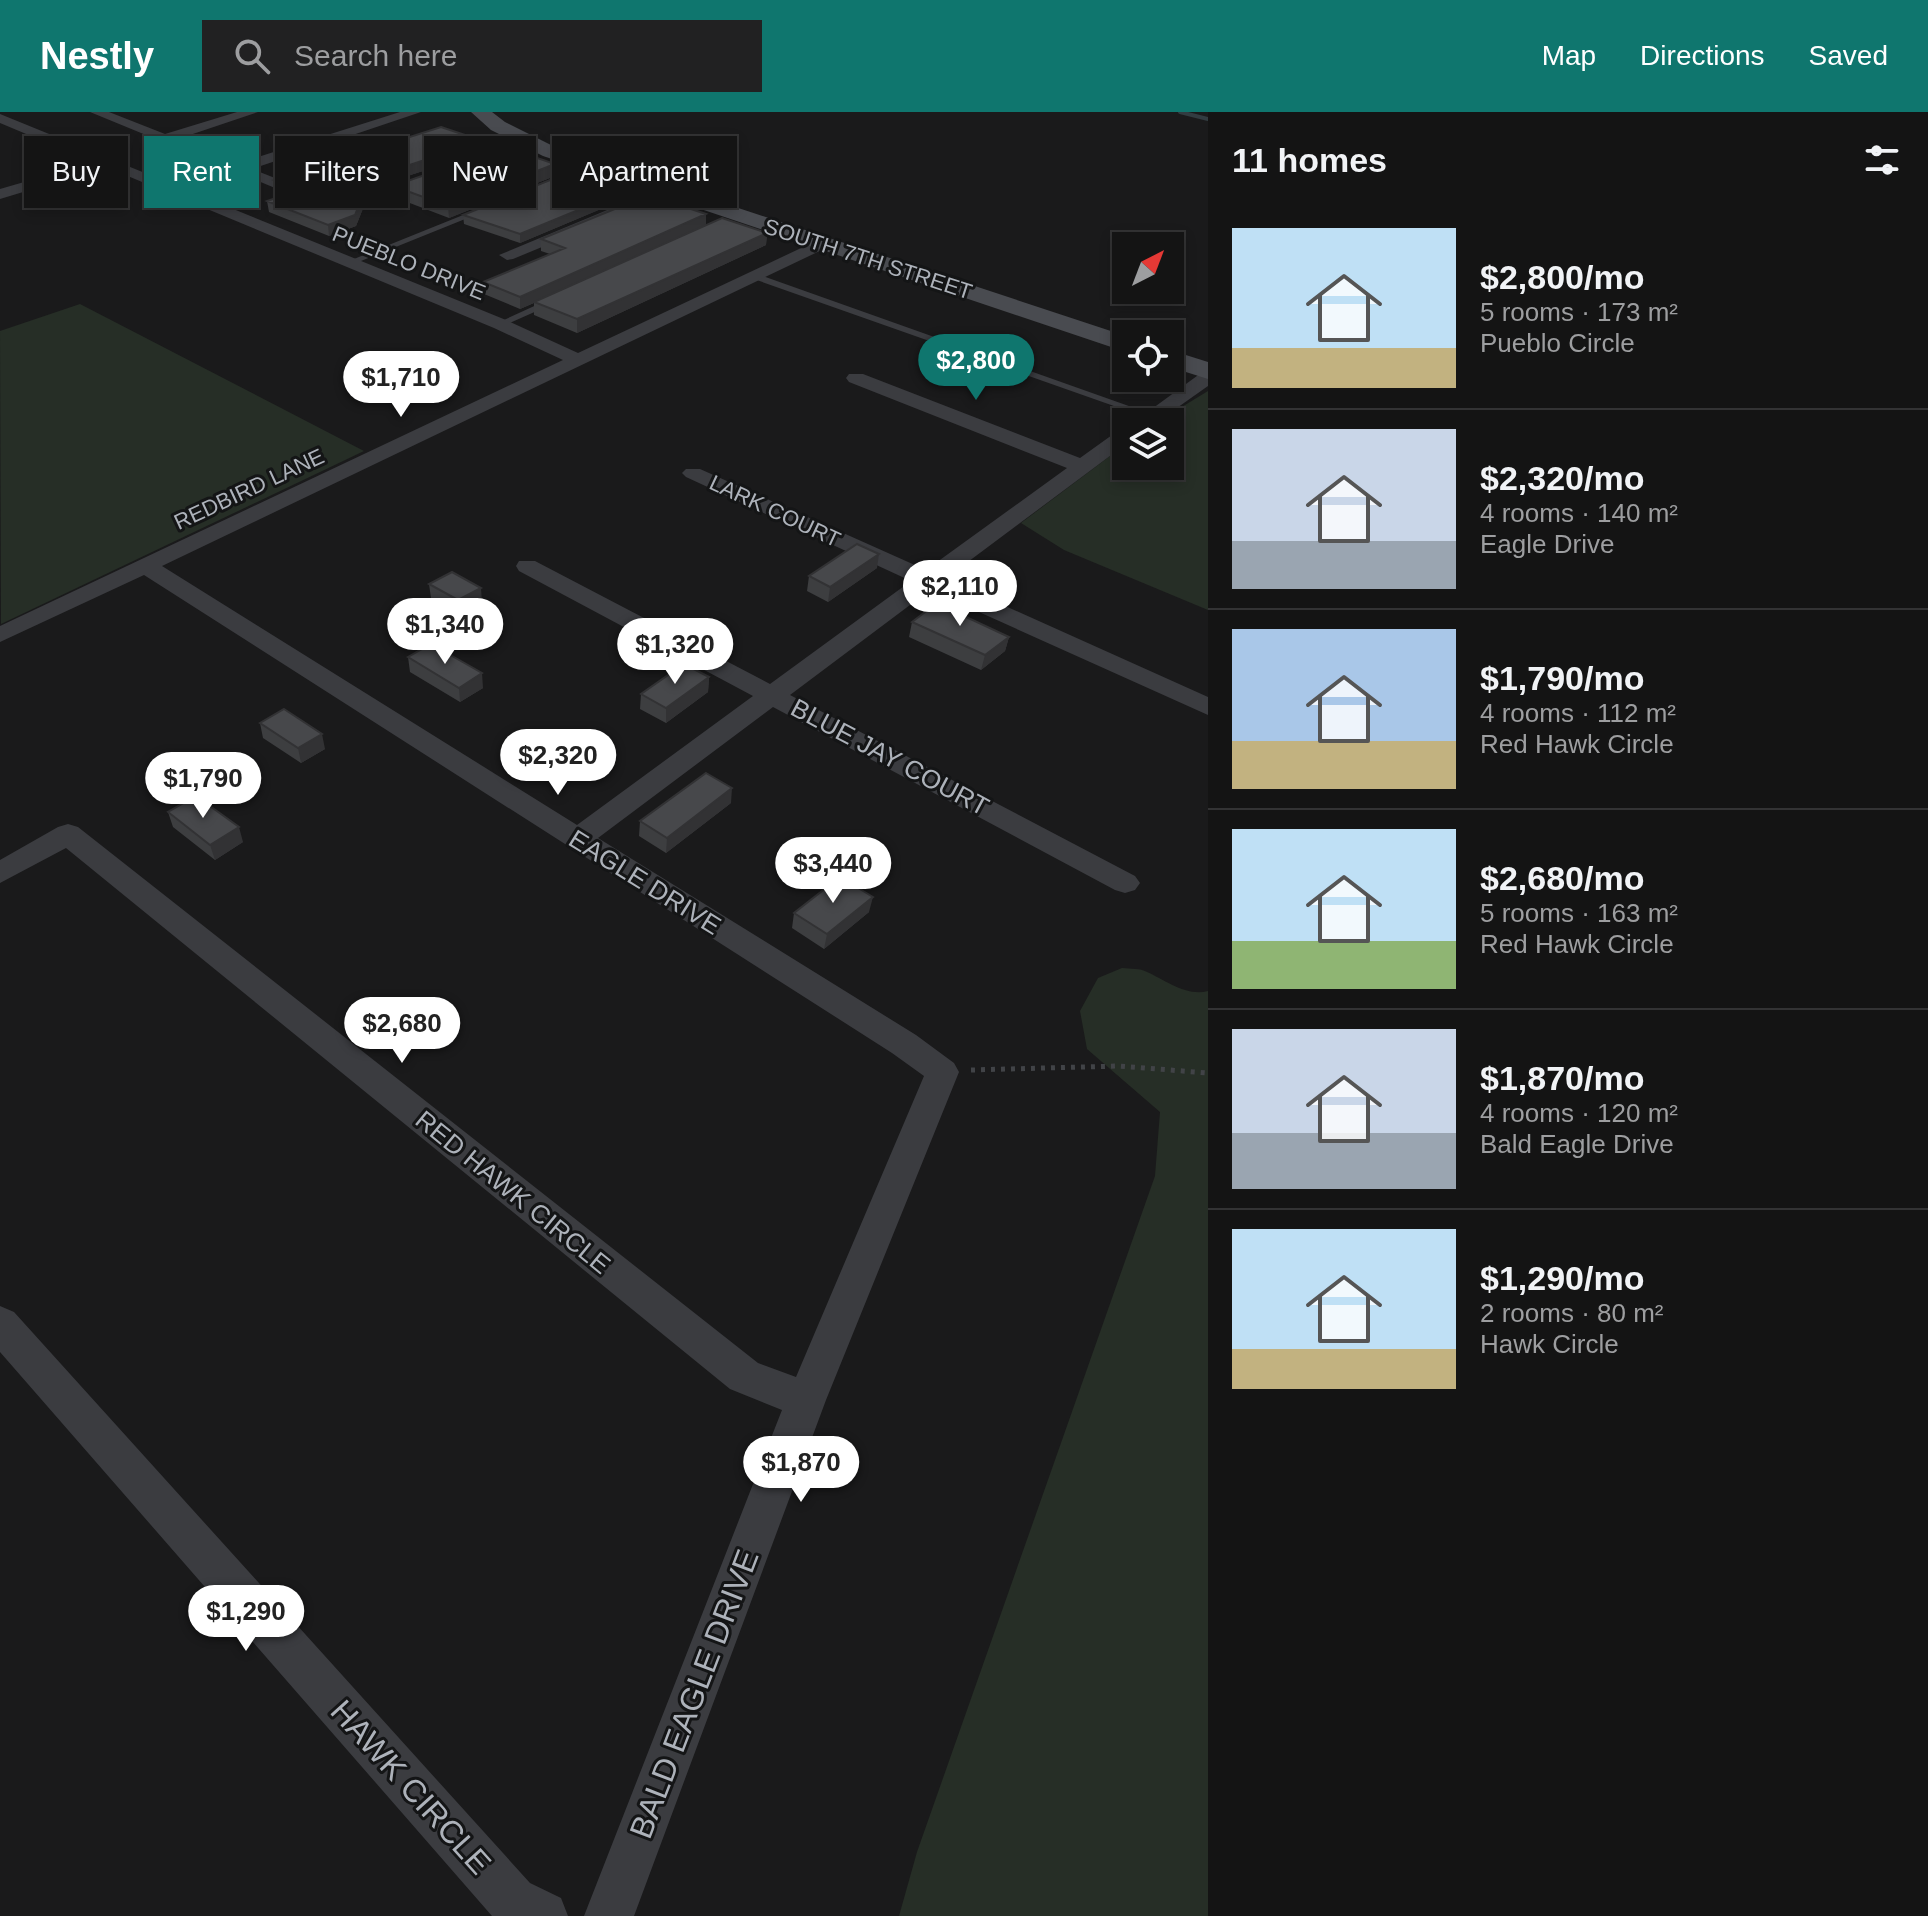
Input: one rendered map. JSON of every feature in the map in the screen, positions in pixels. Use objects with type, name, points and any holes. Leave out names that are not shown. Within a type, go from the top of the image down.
[{"type":"main road","name":"SOUTH 7TH STREET","points":[[480,112],[517,136]]},
{"type":"main road","name":"SOUTH 7TH STREET","points":[[705,208],[733,220],[822,244],[1112,339]]},
{"type":"main road","points":[[1184,363],[1208,371]]},
{"type":"street","points":[[97,112],[156,136]]},
{"type":"street","points":[[173,136],[251,112]]},
{"type":"street","points":[[259,162],[414,112]]},
{"type":"street","name":"PUEBLO DRIVE","points":[[0,118],[44,136]]},
{"type":"street","name":"PUEBLO DRIVE","points":[[128,171],[500,324],[578,360]]},
{"type":"street","points":[[259,176],[275,183]]},
{"type":"street","points":[[0,194],[24,187]]},
{"type":"street","points":[[507,255],[623,208]]},
{"type":"street","name":"REDBIRD LANE","points":[[0,635],[822,244]]},
{"type":"street","points":[[1164,408],[1208,377]]},
{"type":"street","points":[[856,378],[1081,466]]},
{"type":"street","points":[[577,839],[1112,444]]},
{"type":"street","name":"LARK COURT","points":[[693,473],[1208,707]]},
{"type":"street","name":"EAGLE DRIVE","points":[[144,565],[904,1044],[942,1072]]},
{"type":"street","name":"BLUE JAY COURT","points":[[527,566],[774,694],[1125,883]]},
{"type":"street","name":"RED HAWK CIRCLE","points":[[0,873],[68,834],[744,1376],[806,1400]]},
{"type":"street","name":"BALD EAGLE DRIVE","points":[[609,1916],[806,1400],[942,1072]]},
{"type":"street","name":"HAWK CIRCLE","points":[[0,1324],[512,1901],[543,1916]]},
{"type":"lane","points":[[348,263],[488,208]]},
{"type":"lane","points":[[754,276],[1118,408]]},
{"type":"lane","points":[[500,324],[571,293]]},
{"type":"path","points":[[942,1072],[1053,1066],[1173,1068],[1208,1073]]},
{"type":"shaded area","points":[[80,304],[364,451],[1,624],[0,331]]},
{"type":"shaded area","points":[[1208,391],[1208,610],[1064,550],[1021,523],[1112,455],[1112,480],[1184,480],[1184,408],[1180,408]]},
{"type":"shaded area","points":[[1122,968],[1144,971],[1184,990],[1208,991],[1208,1916],[899,1916],[917,1852],[1155,1176],[1160,1112],[1087,1049],[1080,1011],[1098,978]]},
{"type":"building","points":[[441,127],[468,136],[424,136],[424,160],[408,166],[408,137]]},
{"type":"building","points":[[536,158],[552,163],[536,171]]},
{"type":"building","points":[[424,175],[424,197],[408,191],[408,181]]},
{"type":"building","points":[[552,179],[552,208],[583,208],[520,234],[463,215],[480,208],[536,208],[536,186]]},
{"type":"building","points":[[285,208],[358,208],[355,215],[328,225]]},
{"type":"building","points":[[617,208],[688,208],[706,214],[520,297],[483,282],[565,248],[541,239]]},
{"type":"building","points":[[722,218],[767,233],[577,319],[534,302]]},
{"type":"building","points":[[857,544],[879,554],[830,587],[809,576]]},
{"type":"building","points":[[452,572],[481,588],[458,600],[429,584]]},
{"type":"building","points":[[941,600],[968,613],[964,616],[1009,637],[985,655],[912,622]]},
{"type":"building","points":[[431,644],[482,673],[459,688],[408,657]]},
{"type":"building","points":[[684,664],[709,677],[666,708],[641,694]]},
{"type":"building","points":[[284,709],[322,734],[298,748],[260,723]]},
{"type":"building","points":[[706,773],[732,788],[667,838],[640,821]]},
{"type":"building","points":[[196,796],[239,827],[210,845],[168,812]]},
{"type":"building","points":[[840,877],[873,897],[827,934],[794,913]]},
{"type":"waterway","points":[[1180,112],[1208,119]]}]
